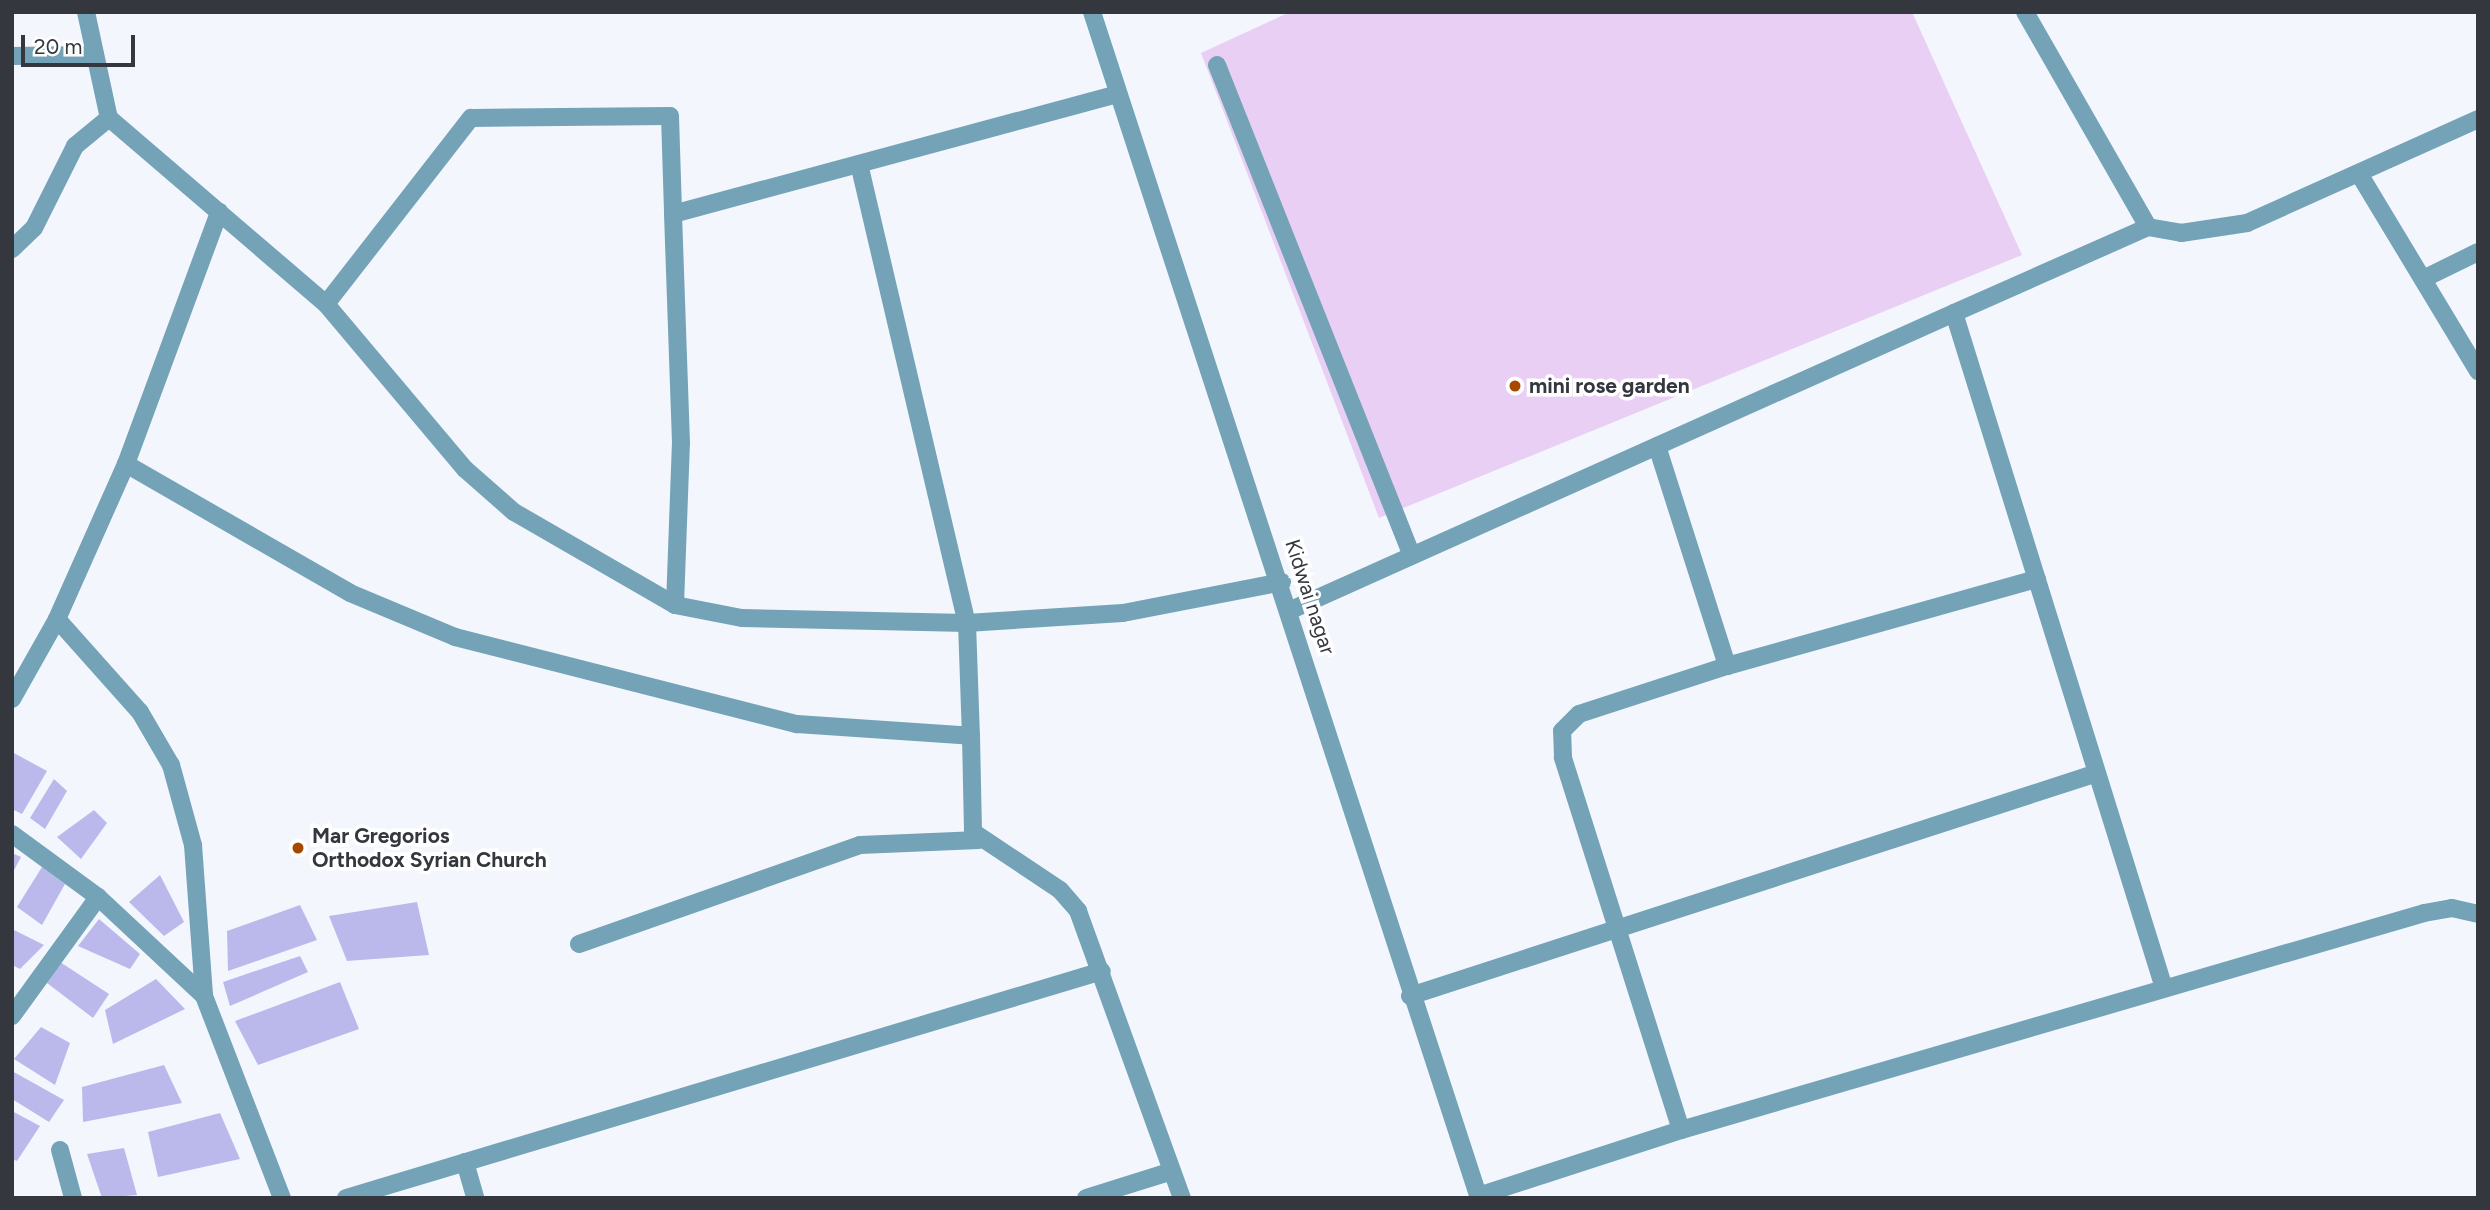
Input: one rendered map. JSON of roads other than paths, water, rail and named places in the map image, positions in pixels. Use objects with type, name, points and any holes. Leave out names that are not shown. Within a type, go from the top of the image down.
[{"type":"street","points":[[86,12],[92,55],[109,118],[326,304],[465,469],[514,512],[675,605],[742,618],[967,623],[1123,612],[1282,582]]},
{"type":"street","name":"Kidwai nagar","points":[[1092,12],[1282,582],[1410,996],[1478,1197]]},
{"type":"street","points":[[2025,12],[2148,227]]},
{"type":"street","points":[[12,56],[92,55]]},
{"type":"street","points":[[1217,65],[1412,556]]},
{"type":"street","points":[[673,214],[860,168],[1118,94]]},
{"type":"street","points":[[326,304],[471,118],[670,116],[681,443],[675,605]]},
{"type":"street","points":[[12,249],[34,228],[75,146],[109,118]]},
{"type":"street","points":[[1291,610],[2148,227],[2181,233],[2247,223],[2361,177],[2478,119]]},
{"type":"street","points":[[860,168],[967,623],[971,820],[979,840],[1069,899],[1102,971],[1182,1198]]},
{"type":"street","points":[[2361,177],[2478,371]]},
{"type":"street","points":[[12,699],[57,619],[125,464],[219,212]]},
{"type":"street","points":[[2423,279],[2478,252]]},
{"type":"street","points":[[1954,313],[2164,988]]},
{"type":"street","points":[[1657,446],[1727,666]]},
{"type":"street","points":[[125,464],[316,575],[455,637],[797,724],[971,736]]},
{"type":"street","points":[[1681,1130],[1563,757],[1562,731],[1579,714],[1727,666],[2037,579]]},
{"type":"street","points":[[57,619],[140,712],[171,765],[194,845],[204,996],[282,1198]]},
{"type":"street","points":[[1410,996],[2097,773]]},
{"type":"street","points":[[12,834],[98,897],[204,996]]},
{"type":"street","points":[[579,944],[860,845],[979,840]]},
{"type":"street","points":[[12,1016],[98,897]]},
{"type":"street","points":[[1478,1197],[1681,1130],[2424,913],[2452,908],[2478,914]]},
{"type":"street","points":[[346,1198],[1102,971]]},
{"type":"street","points":[[60,1150],[74,1198]]},
{"type":"street","points":[[465,1162],[475,1198]]},
{"type":"street","points":[[1086,1198],[1172,1171]]},
{"type":"place","name":"mini rose garden","points":[[1515,386]]},
{"type":"place","name":"Mar Gregorios Orthodox Syrian Church","points":[[298,848]]}]
